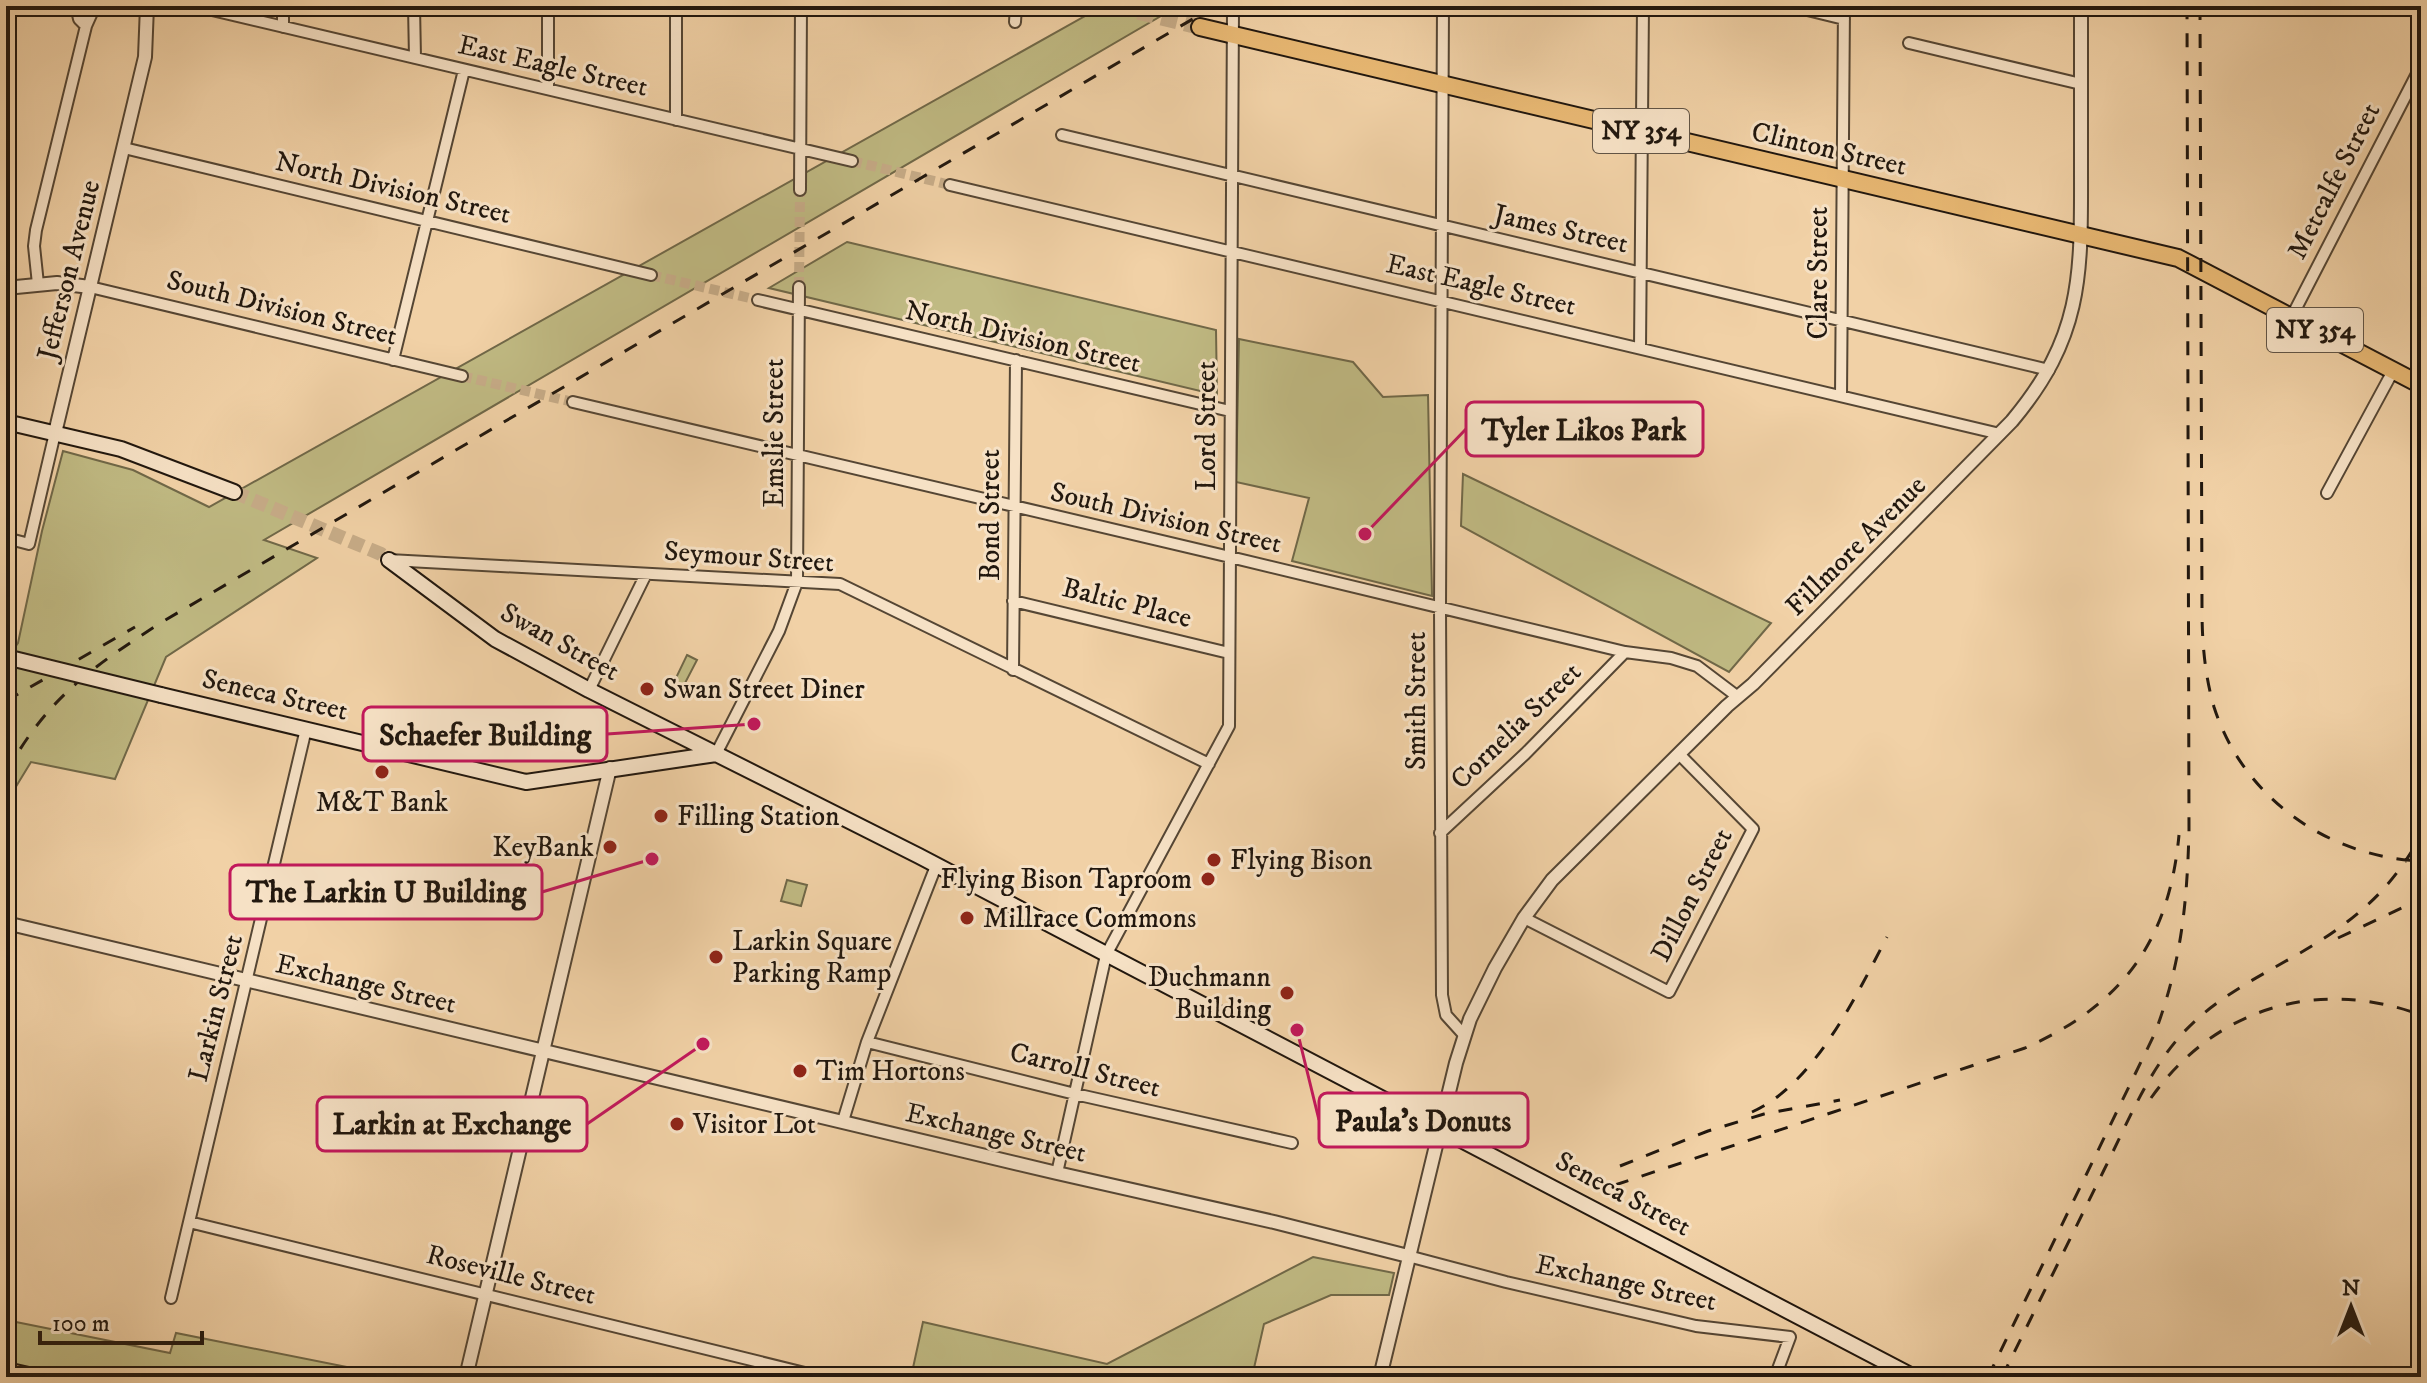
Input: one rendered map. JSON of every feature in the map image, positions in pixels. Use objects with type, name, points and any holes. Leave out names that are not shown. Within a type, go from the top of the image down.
[{"type":"highway","points":[[6,1372],[28,1377]]},
{"type":"main road","name":"Clinton Street","points":[[1200,27],[2178,258],[2421,385]]},
{"type":"main road","points":[[6,422],[121,449],[234,492]]},
{"type":"main road","name":"Swan Street","points":[[389,560],[495,639],[716,754]]},
{"type":"main road","name":"Seneca Street","points":[[6,657],[526,782],[716,754],[1914,1377]]},
{"type":"street","points":[[76,6],[79,19],[86,26]]},
{"type":"street","points":[[38,284],[34,246],[36,230],[86,26],[95,6]]},
{"type":"street","name":"Jefferson Avenue","points":[[6,538],[29,544],[145,57],[147,6]]},
{"type":"street","name":"East Eagle Street","points":[[195,6],[852,161]]},
{"type":"street","points":[[283,6],[283,27]]},
{"type":"street","points":[[414,6],[415,58]]},
{"type":"street","points":[[548,6],[548,89]]},
{"type":"street","points":[[676,6],[676,120]]},
{"type":"street","points":[[800,190],[801,6]]},
{"type":"street","points":[[1015,22],[1016,6]]},
{"type":"street","name":"Smith Street","points":[[1443,6],[1440,609],[1443,1007],[1446,1015],[1465,1036]]},
{"type":"street","points":[[1640,348],[1643,6]]},
{"type":"street","points":[[1791,6],[1844,19]]},
{"type":"street","name":"Clare Street","points":[[1841,396],[1844,6]]},
{"type":"street","name":"Fillmore Avenue","points":[[1465,1036],[1495,968],[1524,918],[1552,880],[1770,667],[2000,434],[2030,401],[2049,370],[2070,322],[2080,271],[2081,6]]},
{"type":"street","name":"Lord Street","points":[[1057,1173],[1106,955],[1229,726],[1233,10]]},
{"type":"street","points":[[1909,43],[2081,84]]},
{"type":"street","name":"Metcalfe Street","points":[[2291,318],[2421,66]]},
{"type":"street","points":[[393,360],[464,70]]},
{"type":"street","name":"James Street","points":[[1062,135],[2049,370]]},
{"type":"street","name":"North Division Street","points":[[124,148],[651,275]]},
{"type":"street","name":"East Eagle Street","points":[[950,185],[2000,434]]},
{"type":"street","points":[[6,288],[66,283],[90,287]]},
{"type":"street","name":"South Division Street","points":[[90,287],[462,376]]},
{"type":"street","name":"Emslie Street","points":[[716,754],[779,631],[797,582],[799,287]]},
{"type":"street","name":"North Division Street","points":[[758,300],[1230,411]]},
{"type":"street","name":"Bond Street","points":[[1013,670],[1016,360]]},
{"type":"street","points":[[2327,493],[2393,371]]},
{"type":"street","name":"South Division Street","points":[[573,402],[1440,609],[1647,657],[1671,658],[1697,666],[1738,697]]},
{"type":"street","name":"Seymour Street","points":[[389,560],[840,584],[1209,764]]},
{"type":"street","points":[[589,690],[646,574]]},
{"type":"street","name":"Baltic Place","points":[[1013,601],[1229,653]]},
{"type":"street","name":"Cornelia Street","points":[[1440,833],[1625,652]]},
{"type":"street","name":"Larkin Street","points":[[171,1298],[306,729]]},
{"type":"street","name":"Dillon Street","points":[[1524,918],[1669,992],[1753,829],[1679,754]]},
{"type":"street","points":[[466,1377],[610,768]]},
{"type":"street","points":[[843,1121],[867,1042],[936,866]]},
{"type":"street","name":"Exchange Street","points":[[6,923],[1274,1222],[1493,1279],[1696,1326],[1790,1337],[1775,1377]]},
{"type":"street","points":[[1380,1377],[1465,1036]]},
{"type":"street","name":"Carroll Street","points":[[867,1042],[1075,1094],[1292,1143]]},
{"type":"street","name":"Roseville Street","points":[[189,1222],[821,1377]]},
{"type":"shaded area","points":[[1103,6],[1178,6],[264,540],[317,558],[166,657],[115,779],[31,762],[6,803],[6,659],[18,643],[63,451],[133,470],[209,507]]},
{"type":"shaded area","points":[[847,242],[1216,330],[1217,395],[769,288]]},
{"type":"shaded area","points":[[1239,339],[1353,362],[1383,397],[1428,395],[1432,596],[1292,561],[1309,498],[1236,482]]},
{"type":"shaded area","points":[[1463,474],[1771,623],[1729,672],[1461,526]]},
{"type":"shaded area","points":[[687,655],[697,660],[683,687],[674,682]]},
{"type":"shaded area","points":[[787,880],[807,885],[801,906],[781,901]]},
{"type":"shaded area","points":[[1313,1257],[1394,1273],[1389,1295],[1331,1295],[1264,1324],[1252,1377],[911,1377],[923,1322],[1107,1364]]},
{"type":"shaded area","points":[[6,1320],[170,1353],[176,1333],[397,1377],[11,1377],[6,1356]]},
{"type":"tunnel","points":[[1115,6],[1200,27]]},
{"type":"tunnel","points":[[852,161],[950,185]]},
{"type":"tunnel","points":[[799,287],[800,190]]},
{"type":"tunnel","points":[[651,275],[758,300]]},
{"type":"tunnel","points":[[462,376],[573,402]]},
{"type":"tunnel","points":[[234,492],[389,560]]},
{"type":"railway","points":[[6,773],[38,724],[73,686],[162,622],[1215,6]]},
{"type":"railway","points":[[1988,1377],[2155,1033],[2171,982],[2181,934],[2189,831],[2187,6]]},
{"type":"railway","points":[[2200,6],[2202,622],[2214,707],[2227,740],[2246,769],[2268,795],[2294,817],[2322,835],[2354,848],[2387,857],[2421,861]]},
{"type":"railway","points":[[6,701],[135,627]]},
{"type":"railway","points":[[1615,1185],[2025,1048],[2059,1031],[2089,1012],[2135,966],[2164,907],[2179,835]]},
{"type":"railway","points":[[2002,1377],[2138,1099],[2170,1049],[2200,1016],[2220,1001],[2326,937],[2359,913],[2389,883],[2421,836]]},
{"type":"railway","points":[[2338,938],[2421,899]]},
{"type":"railway","points":[[1752,1112],[1775,1099],[1814,1059],[1848,1010],[1887,937]]},
{"type":"railway","points":[[2151,1098],[2177,1067],[2206,1042],[2237,1022],[2271,1008],[2307,1001],[2344,999],[2382,1004],[2421,1015]]},
{"type":"railway","points":[[1620,1166],[1708,1131],[1764,1114],[1840,1100]]},
{"type":"place","name":"Tyler Likos Park","points":[[1365,534]]},
{"type":"place","name":"Swan Street Diner","points":[[647,689]]},
{"type":"place","name":"Schaefer Building","points":[[754,724]]},
{"type":"place","name":"M&T Bank","points":[[382,772]]},
{"type":"place","name":"Filling Station","points":[[661,816]]},
{"type":"place","name":"KeyBank","points":[[610,847]]},
{"type":"place","name":"The Larkin U Building","points":[[652,859]]},
{"type":"place","name":"Flying Bison","points":[[1214,860]]},
{"type":"place","name":"Flying Bison Taproom","points":[[1208,879]]},
{"type":"place","name":"Millrace Commons","points":[[967,918]]},
{"type":"place","name":"Larkin Square Parking Ramp","points":[[716,957]]},
{"type":"place","name":"Duchmann Building","points":[[1287,993]]},
{"type":"place","name":"Paula's Donuts","points":[[1297,1030]]},
{"type":"place","name":"Larkin at Exchange","points":[[703,1044]]},
{"type":"place","name":"Tim Hortons","points":[[800,1071]]},
{"type":"place","name":"Visitor Lot","points":[[677,1124]]}]
